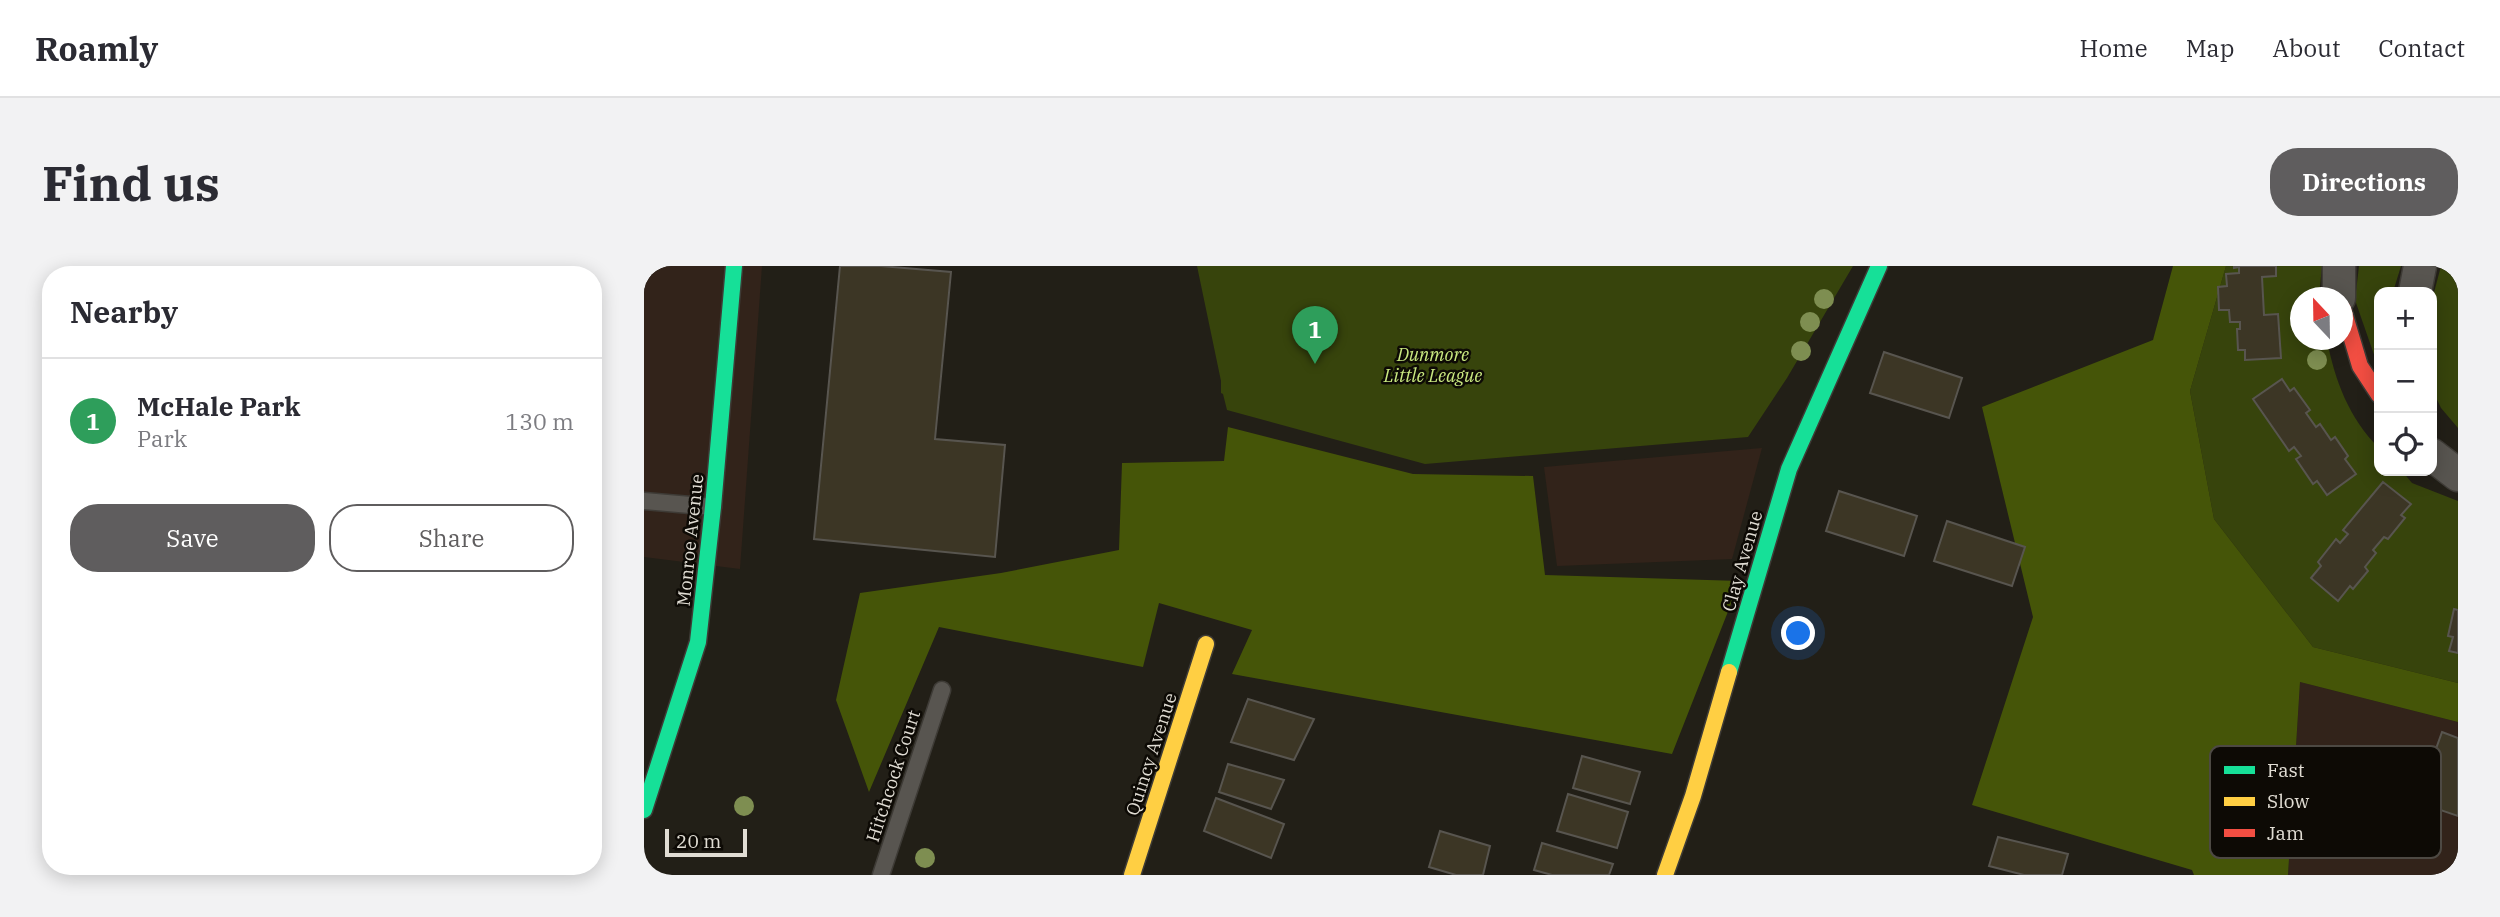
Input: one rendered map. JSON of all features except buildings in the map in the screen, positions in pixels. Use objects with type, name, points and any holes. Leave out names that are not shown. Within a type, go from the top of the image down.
[{"type":"street","name":"Monroe Avenue","points":[[644,810],[698,642],[734,266]]},
{"type":"street","name":"Clay Avenue","points":[[1665,875],[1693,796],[1789,469],[1879,266]]},
{"type":"street","points":[[2339,266],[2339,287]]},
{"type":"street","points":[[2416,287],[2420,266]]},
{"type":"street","points":[[2353,343],[2369,384],[2374,390]]},
{"type":"street","points":[[2437,459],[2458,475]]},
{"type":"street","name":"Quincy Avenue","points":[[1132,875],[1206,644]]},
{"type":"lane","points":[[644,501],[713,507]]},
{"type":"lane","name":"Hitchcock Court","points":[[881,875],[942,690]]},
{"type":"shaded area","points":[[644,266],[762,266],[740,569],[644,557]]},
{"type":"shaded area","points":[[1762,448],[1732,559],[1557,566],[1544,467]]},
{"type":"shaded area","points":[[2300,682],[2458,722],[2458,875],[2288,875],[2289,858],[2441,858],[2441,746],[2296,746]]},
{"type":"green space","name":"Dunmore Little League","points":[[1197,266],[1853,266],[1787,378],[1748,437],[1425,464],[1227,410],[1221,393],[1221,381]]},
{"type":"green space","points":[[2173,266],[2226,266],[2190,391],[2214,519],[2313,647],[2458,683],[2458,722],[2300,682],[2296,746],[2210,746],[2210,858],[2289,858],[2288,875],[2194,875],[2192,870],[1972,805],[2033,617],[1982,407],[2153,340]]},
{"type":"green space","points":[[2226,266],[2322,266],[2320,287],[2290,287],[2290,350],[2329,350],[2334,370],[2351,411],[2374,443],[2374,476],[2406,476],[2412,483],[2458,501],[2458,683],[2313,647],[2214,519],[2190,391]]},
{"type":"green space","points":[[2359,266],[2401,266],[2395,287],[2374,287],[2374,355],[2355,300]]},
{"type":"green space","points":[[2441,266],[2458,266],[2458,428],[2437,400],[2435,287]]},
{"type":"green space","points":[[1228,427],[1413,474],[1533,476],[1545,575],[1740,581],[1672,754],[1232,674],[1252,630],[1159,603],[1143,667],[939,627],[869,792],[836,700],[860,593],[1001,573],[1119,550],[1122,463],[1224,461]]},
{"type":"traffic: fast","points":[[644,810],[698,642],[734,266]]},
{"type":"traffic: fast","points":[[1729,672],[1789,469],[1879,266]]},
{"type":"traffic: slow","points":[[1132,875],[1206,644]]},
{"type":"traffic: slow","points":[[1665,875],[1693,796],[1729,672]]},
{"type":"traffic: jam","points":[[2353,343],[2360,366],[2374,387]]},
{"type":"place","name":"McHale Park","points":[[1315,364]]}]
